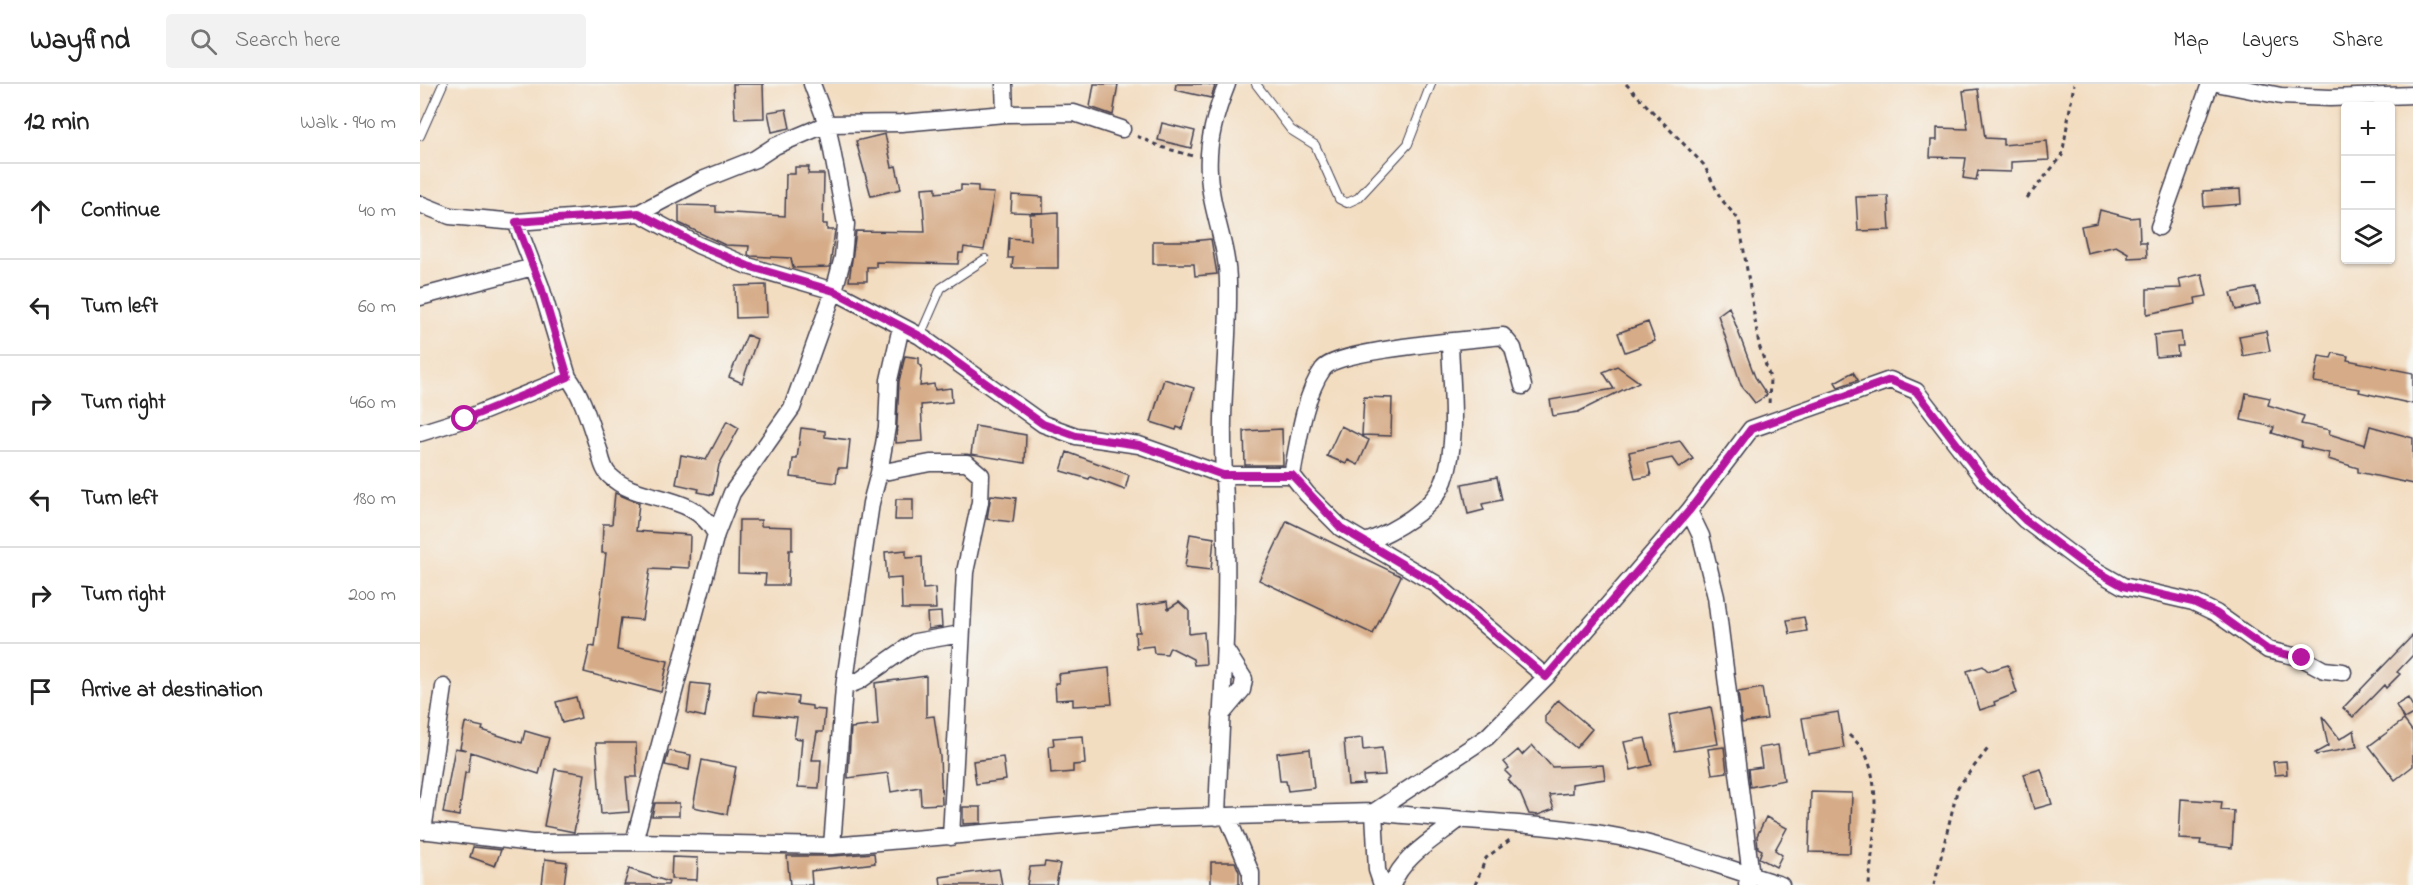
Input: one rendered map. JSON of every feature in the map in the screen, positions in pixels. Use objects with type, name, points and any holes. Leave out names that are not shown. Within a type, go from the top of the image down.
[{"type":"street","points":[[634,842],[716,534],[732,493],[792,408],[834,291],[843,257],[846,224],[827,124],[812,84]]},
{"type":"street","points":[[1004,84],[1005,114]]},
{"type":"street","points":[[1227,84],[1216,112],[1209,160],[1209,173],[1224,245],[1228,281],[1223,475],[1226,540],[1225,649],[1221,716],[1222,816],[1251,873],[1251,885]]},
{"type":"street","points":[[2159,227],[2210,84]]},
{"type":"street","points":[[2221,84],[2281,96],[2330,98],[2411,96]]},
{"type":"street","points":[[420,204],[450,216],[516,222],[639,213],[702,180],[755,159],[775,146],[827,124],[901,123],[1005,114],[1074,113],[1122,129]]},
{"type":"street","points":[[639,213],[698,245],[748,266],[834,291],[920,336],[1043,424],[1076,436],[1139,445],[1223,475],[1292,475],[1341,528],[1436,584],[1546,677]]},
{"type":"street","points":[[516,222],[533,267],[568,377],[579,390],[607,473],[619,484],[693,509],[708,520],[716,534]]},
{"type":"street","points":[[420,297],[533,267]]},
{"type":"street","points":[[832,846],[844,687],[871,503],[887,427],[889,380],[901,327]]},
{"type":"street","points":[[1292,475],[1306,404],[1323,368],[1332,361],[1356,354],[1503,336],[1513,348],[1523,386]]},
{"type":"street","points":[[1366,542],[1402,525],[1432,499],[1444,483],[1450,460],[1452,419],[1450,342]]},
{"type":"street","points":[[420,434],[465,419],[568,377]]},
{"type":"street","points":[[1374,812],[1487,737],[1546,677],[1689,511],[1751,429],[1890,380],[1916,391],[1983,478],[2025,520],[2081,562],[2123,586],[2193,602],[2216,613],[2268,650],[2302,658],[2324,670],[2343,672]]},
{"type":"street","points":[[879,472],[930,463],[967,463],[981,475],[980,502],[965,572],[951,837]]},
{"type":"street","points":[[1689,511],[1701,536],[1716,597],[1749,880]]},
{"type":"street","points":[[844,687],[859,681],[915,642],[961,634]]},
{"type":"street","points":[[444,687],[421,831],[532,843],[634,842],[832,846],[1156,818],[1374,812],[1457,821],[1529,825],[1619,837],[1707,859],[1749,880],[1777,884]]},
{"type":"street","points":[[1374,812],[1377,870],[1382,885]]},
{"type":"street","points":[[1392,885],[1395,876],[1405,862],[1457,821]]},
{"type":"lane","points":[[420,136],[443,84]]},
{"type":"lane","points":[[1256,84],[1291,130],[1315,145],[1339,199],[1347,203],[1358,198],[1408,144],[1431,84]]},
{"type":"lane","points":[[920,336],[941,288],[985,259]]},
{"type":"path","points":[[1626,84],[1704,165],[1721,199],[1739,220],[1759,345],[1770,378],[1768,423]]},
{"type":"path","points":[[2027,198],[2062,156],[2071,116],[2074,84]]},
{"type":"path","points":[[1122,129],[1161,147],[1209,160]]},
{"type":"path","points":[[1849,735],[1865,751],[1871,770],[1875,807],[1869,885]]},
{"type":"path","points":[[1934,885],[1958,787],[1990,746]]},
{"type":"path","points":[[1475,885],[1486,858],[1529,825]]},
{"type":"building","points":[[733,84],[763,84],[764,118],[735,119]]},
{"type":"building","points":[[1094,84],[1118,84],[1113,115],[1090,107]]},
{"type":"building","points":[[1176,84],[1215,86],[1211,98],[1175,90]]},
{"type":"building","points":[[1978,89],[1985,138],[2003,139],[2003,145],[2047,141],[2049,160],[2011,162],[2011,172],[1978,171],[1976,180],[1963,178],[1966,158],[1930,157],[1931,140],[1937,140],[1937,128],[1968,129],[1963,91]]},
{"type":"building","points":[[786,109],[790,128],[772,132],[768,112]]},
{"type":"building","points":[[1162,123],[1195,131],[1191,148],[1158,140]]},
{"type":"building","points":[[885,134],[892,167],[896,166],[901,189],[871,196],[856,141]]},
{"type":"building","points":[[795,167],[809,167],[808,174],[824,174],[823,224],[827,224],[827,230],[835,230],[830,267],[793,268],[791,258],[751,256],[748,255],[749,246],[725,245],[679,223],[679,205],[716,206],[716,212],[785,216],[786,174],[795,174]]},
{"type":"building","points":[[961,185],[978,186],[978,192],[994,193],[984,250],[964,247],[963,253],[959,253],[958,264],[876,262],[876,267],[867,267],[867,281],[849,281],[856,231],[925,232],[922,188],[936,187],[936,193],[961,190]]},
{"type":"building","points":[[2240,189],[2241,204],[2204,207],[2203,191]]},
{"type":"building","points":[[1012,195],[1043,197],[1043,213],[1011,212]]},
{"type":"building","points":[[1888,196],[1890,230],[1858,231],[1856,197]]},
{"type":"building","points":[[2100,210],[2130,218],[2139,217],[2140,242],[2146,242],[2147,257],[2128,258],[2128,253],[2116,246],[2087,253],[2081,226],[2097,223]]},
{"type":"building","points":[[1058,212],[1058,268],[1012,268],[1013,258],[1008,258],[1009,238],[1030,240],[1030,214]]},
{"type":"building","points":[[1211,239],[1217,274],[1195,276],[1194,264],[1153,264],[1153,241]]},
{"type":"building","points":[[2202,274],[2207,296],[2195,298],[2196,304],[2147,314],[2147,289],[2181,288],[2179,279]]},
{"type":"building","points":[[766,285],[767,317],[736,318],[735,286]]},
{"type":"building","points":[[2256,288],[2260,304],[2236,310],[2231,293]]},
{"type":"building","points":[[1729,307],[1755,377],[1767,395],[1755,403],[1741,385],[1718,315]]},
{"type":"building","points":[[1648,322],[1655,341],[1625,352],[1618,333]]},
{"type":"building","points":[[2266,331],[2270,351],[2243,356],[2239,336]]},
{"type":"building","points":[[2181,332],[2183,346],[2177,346],[2178,355],[2156,357],[2154,335]]},
{"type":"building","points":[[747,335],[757,339],[742,383],[729,377]]},
{"type":"building","points":[[2333,353],[2348,356],[2347,360],[2413,373],[2413,404],[2359,392],[2360,389],[2314,382],[2319,356],[2331,358]]},
{"type":"building","points":[[905,356],[919,358],[919,365],[922,366],[920,386],[934,384],[935,390],[951,388],[952,402],[921,405],[923,441],[896,443],[899,381]]},
{"type":"building","points":[[1617,366],[1639,382],[1578,412],[1553,416],[1550,400],[1614,389],[1603,372]]},
{"type":"building","points":[[1853,372],[1858,380],[1838,387],[1835,382]]},
{"type":"building","points":[[1164,379],[1194,388],[1182,429],[1177,427],[1176,430],[1151,422]]},
{"type":"building","points":[[2246,393],[2270,398],[2268,405],[2304,416],[2301,424],[2330,430],[2329,434],[2365,445],[2370,426],[2413,438],[2413,484],[2358,472],[2358,468],[2328,459],[2329,453],[2301,447],[2302,442],[2272,433],[2274,427],[2241,420]]},
{"type":"building","points":[[1364,397],[1392,398],[1391,436],[1362,435]]},
{"type":"building","points":[[727,421],[739,428],[719,465],[713,495],[676,484],[681,455],[706,460]]},
{"type":"building","points":[[975,426],[1026,435],[1025,463],[971,454]]},
{"type":"building","points":[[1341,426],[1369,440],[1358,465],[1348,460],[1346,464],[1327,456]]},
{"type":"building","points":[[801,428],[825,431],[825,437],[850,440],[847,468],[838,468],[836,483],[791,477],[793,459],[797,459]]},
{"type":"building","points":[[1282,429],[1283,465],[1245,465],[1244,431]]},
{"type":"building","points":[[1680,441],[1693,459],[1679,468],[1672,458],[1648,463],[1651,476],[1635,479],[1629,452]]},
{"type":"building","points":[[1067,452],[1129,475],[1125,490],[1090,477],[1089,479],[1061,471]]},
{"type":"building","points":[[1497,477],[1502,500],[1482,504],[1484,510],[1468,514],[1462,484]]},
{"type":"building","points":[[615,493],[639,503],[636,531],[690,535],[689,568],[650,569],[642,620],[621,618],[617,650],[668,661],[661,692],[584,672],[590,646],[595,647],[606,553],[602,553],[603,524],[612,524]]},
{"type":"building","points":[[991,495],[1016,498],[1013,522],[987,519]]},
{"type":"building","points":[[896,499],[913,499],[913,520],[895,520]]},
{"type":"building","points":[[739,520],[761,520],[761,526],[792,527],[788,585],[765,585],[766,574],[738,573]]},
{"type":"building","points":[[1287,521],[1401,576],[1373,634],[1259,580]]},
{"type":"building","points":[[1190,534],[1214,538],[1211,570],[1185,567]]},
{"type":"building","points":[[906,550],[906,558],[922,557],[923,589],[935,588],[936,609],[902,609],[901,578],[887,579],[885,552]]},
{"type":"building","points":[[1167,601],[1168,609],[1179,602],[1189,611],[1189,634],[1204,632],[1206,664],[1194,665],[1193,659],[1170,647],[1167,654],[1154,653],[1153,646],[1136,648],[1135,632],[1140,632],[1137,606]]},
{"type":"building","points":[[941,612],[942,627],[928,629],[927,613]]},
{"type":"building","points":[[1804,617],[1807,631],[1790,634],[1787,620]]},
{"type":"building","points":[[2413,635],[2413,655],[2397,672],[2400,674],[2386,688],[2384,685],[2353,717],[2343,708]]},
{"type":"building","points":[[2008,665],[2017,693],[1980,710],[1967,671],[1983,666],[1988,671]]},
{"type":"building","points":[[1109,668],[1112,704],[1073,706],[1073,699],[1056,700],[1055,683],[1059,683],[1058,674]]},
{"type":"building","points":[[926,676],[926,717],[934,716],[940,757],[942,804],[921,805],[920,787],[891,792],[888,773],[848,778],[848,774],[851,728],[878,725],[875,683]]},
{"type":"building","points":[[691,683],[710,685],[705,717],[687,713]]},
{"type":"building","points":[[1762,688],[1767,719],[1742,723],[1738,692]]},
{"type":"building","points":[[757,692],[798,697],[797,704],[825,710],[823,732],[817,732],[812,760],[821,760],[819,788],[798,787],[802,739],[794,738],[797,718],[754,714]]},
{"type":"building","points":[[576,697],[581,718],[562,723],[556,702]]},
{"type":"building","points":[[2408,698],[2413,707],[2413,714],[2404,719],[2396,705]]},
{"type":"building","points":[[1558,700],[1592,729],[1576,748],[1545,722],[1545,716]]},
{"type":"building","points":[[1711,707],[1718,744],[1675,751],[1669,715]]},
{"type":"building","points":[[1838,712],[1844,748],[1808,754],[1802,718]]},
{"type":"building","points":[[2322,716],[2340,739],[2354,730],[2357,747],[2316,755],[2315,753],[2328,746]]},
{"type":"building","points":[[2404,720],[2413,732],[2413,766],[2395,780],[2369,746]]},
{"type":"building","points":[[465,723],[483,727],[482,730],[522,743],[525,731],[549,738],[539,774],[471,752],[468,773],[465,773],[459,816],[443,813],[455,748],[466,750],[460,748]]},
{"type":"building","points":[[1083,736],[1085,764],[1073,765],[1073,772],[1051,774],[1049,746],[1054,745],[1053,738]]},
{"type":"building","points":[[1362,738],[1363,750],[1382,748],[1385,775],[1363,776],[1364,784],[1348,785],[1344,740]]},
{"type":"building","points":[[1645,738],[1652,765],[1631,770],[1624,742]]},
{"type":"building","points":[[596,743],[636,743],[637,777],[626,777],[629,812],[601,814]]},
{"type":"building","points":[[1532,745],[1552,767],[1603,765],[1605,779],[1572,784],[1572,793],[1549,795],[1554,809],[1538,815],[1529,814],[1520,793],[1508,780],[1511,777],[1505,771],[1509,768],[1504,762],[1518,750],[1522,755]]},
{"type":"building","points":[[1778,745],[1784,780],[1750,787],[1748,769],[1762,767],[1759,748]]},
{"type":"building","points":[[1724,747],[1727,772],[1712,774],[1708,749]]},
{"type":"building","points":[[1310,749],[1314,788],[1288,791],[1286,781],[1280,781],[1277,753]]},
{"type":"building","points":[[669,751],[691,755],[689,770],[665,765]]},
{"type":"building","points":[[1003,757],[1006,780],[976,784],[973,761]]},
{"type":"building","points":[[702,760],[736,767],[727,814],[693,807]]},
{"type":"building","points":[[2286,761],[2287,774],[2275,775],[2273,762]]},
{"type":"building","points":[[555,769],[585,774],[574,832],[544,826]]},
{"type":"building","points":[[2041,769],[2052,804],[2034,809],[2024,774]]},
{"type":"building","points":[[1811,792],[1852,793],[1850,853],[1809,852]]},
{"type":"building","points":[[2181,799],[2222,802],[2221,810],[2234,811],[2232,848],[2200,844],[2201,840],[2179,839]]},
{"type":"building","points":[[655,803],[679,803],[679,816],[652,816]]},
{"type":"building","points":[[963,807],[981,807],[981,823],[963,824]]},
{"type":"building","points":[[1766,817],[1787,828],[1775,850],[1782,855],[1776,867],[1759,858],[1762,850],[1758,848],[1757,836]]},
{"type":"building","points":[[473,847],[501,850],[495,866],[470,857]]},
{"type":"building","points":[[874,853],[875,863],[811,871],[812,885],[790,885],[787,856]]},
{"type":"building","points":[[672,857],[698,858],[697,880],[671,879]]},
{"type":"building","points":[[545,859],[567,862],[564,885],[542,885]]},
{"type":"building","points":[[1045,862],[1060,864],[1056,885],[1027,885],[1030,867],[1044,866]]},
{"type":"building","points":[[1211,862],[1235,862],[1239,872],[1239,885],[1211,885]]},
{"type":"building","points":[[629,869],[669,882],[668,885],[624,885]]},
{"type":"building","points":[[999,869],[1002,885],[941,885],[940,877]]},
{"type":"route","points":[[465,419],[568,377],[541,287],[516,222],[639,213],[698,245],[748,266],[834,291],[920,336],[1043,424],[1076,436],[1139,445],[1223,475],[1292,475],[1308,495],[1341,528],[1436,584],[1546,677],[1689,511],[1751,429],[1890,380],[1916,391],[1983,478],[2025,520],[2081,562],[2123,586],[2193,602],[2216,613],[2268,650],[2302,658]]}]
